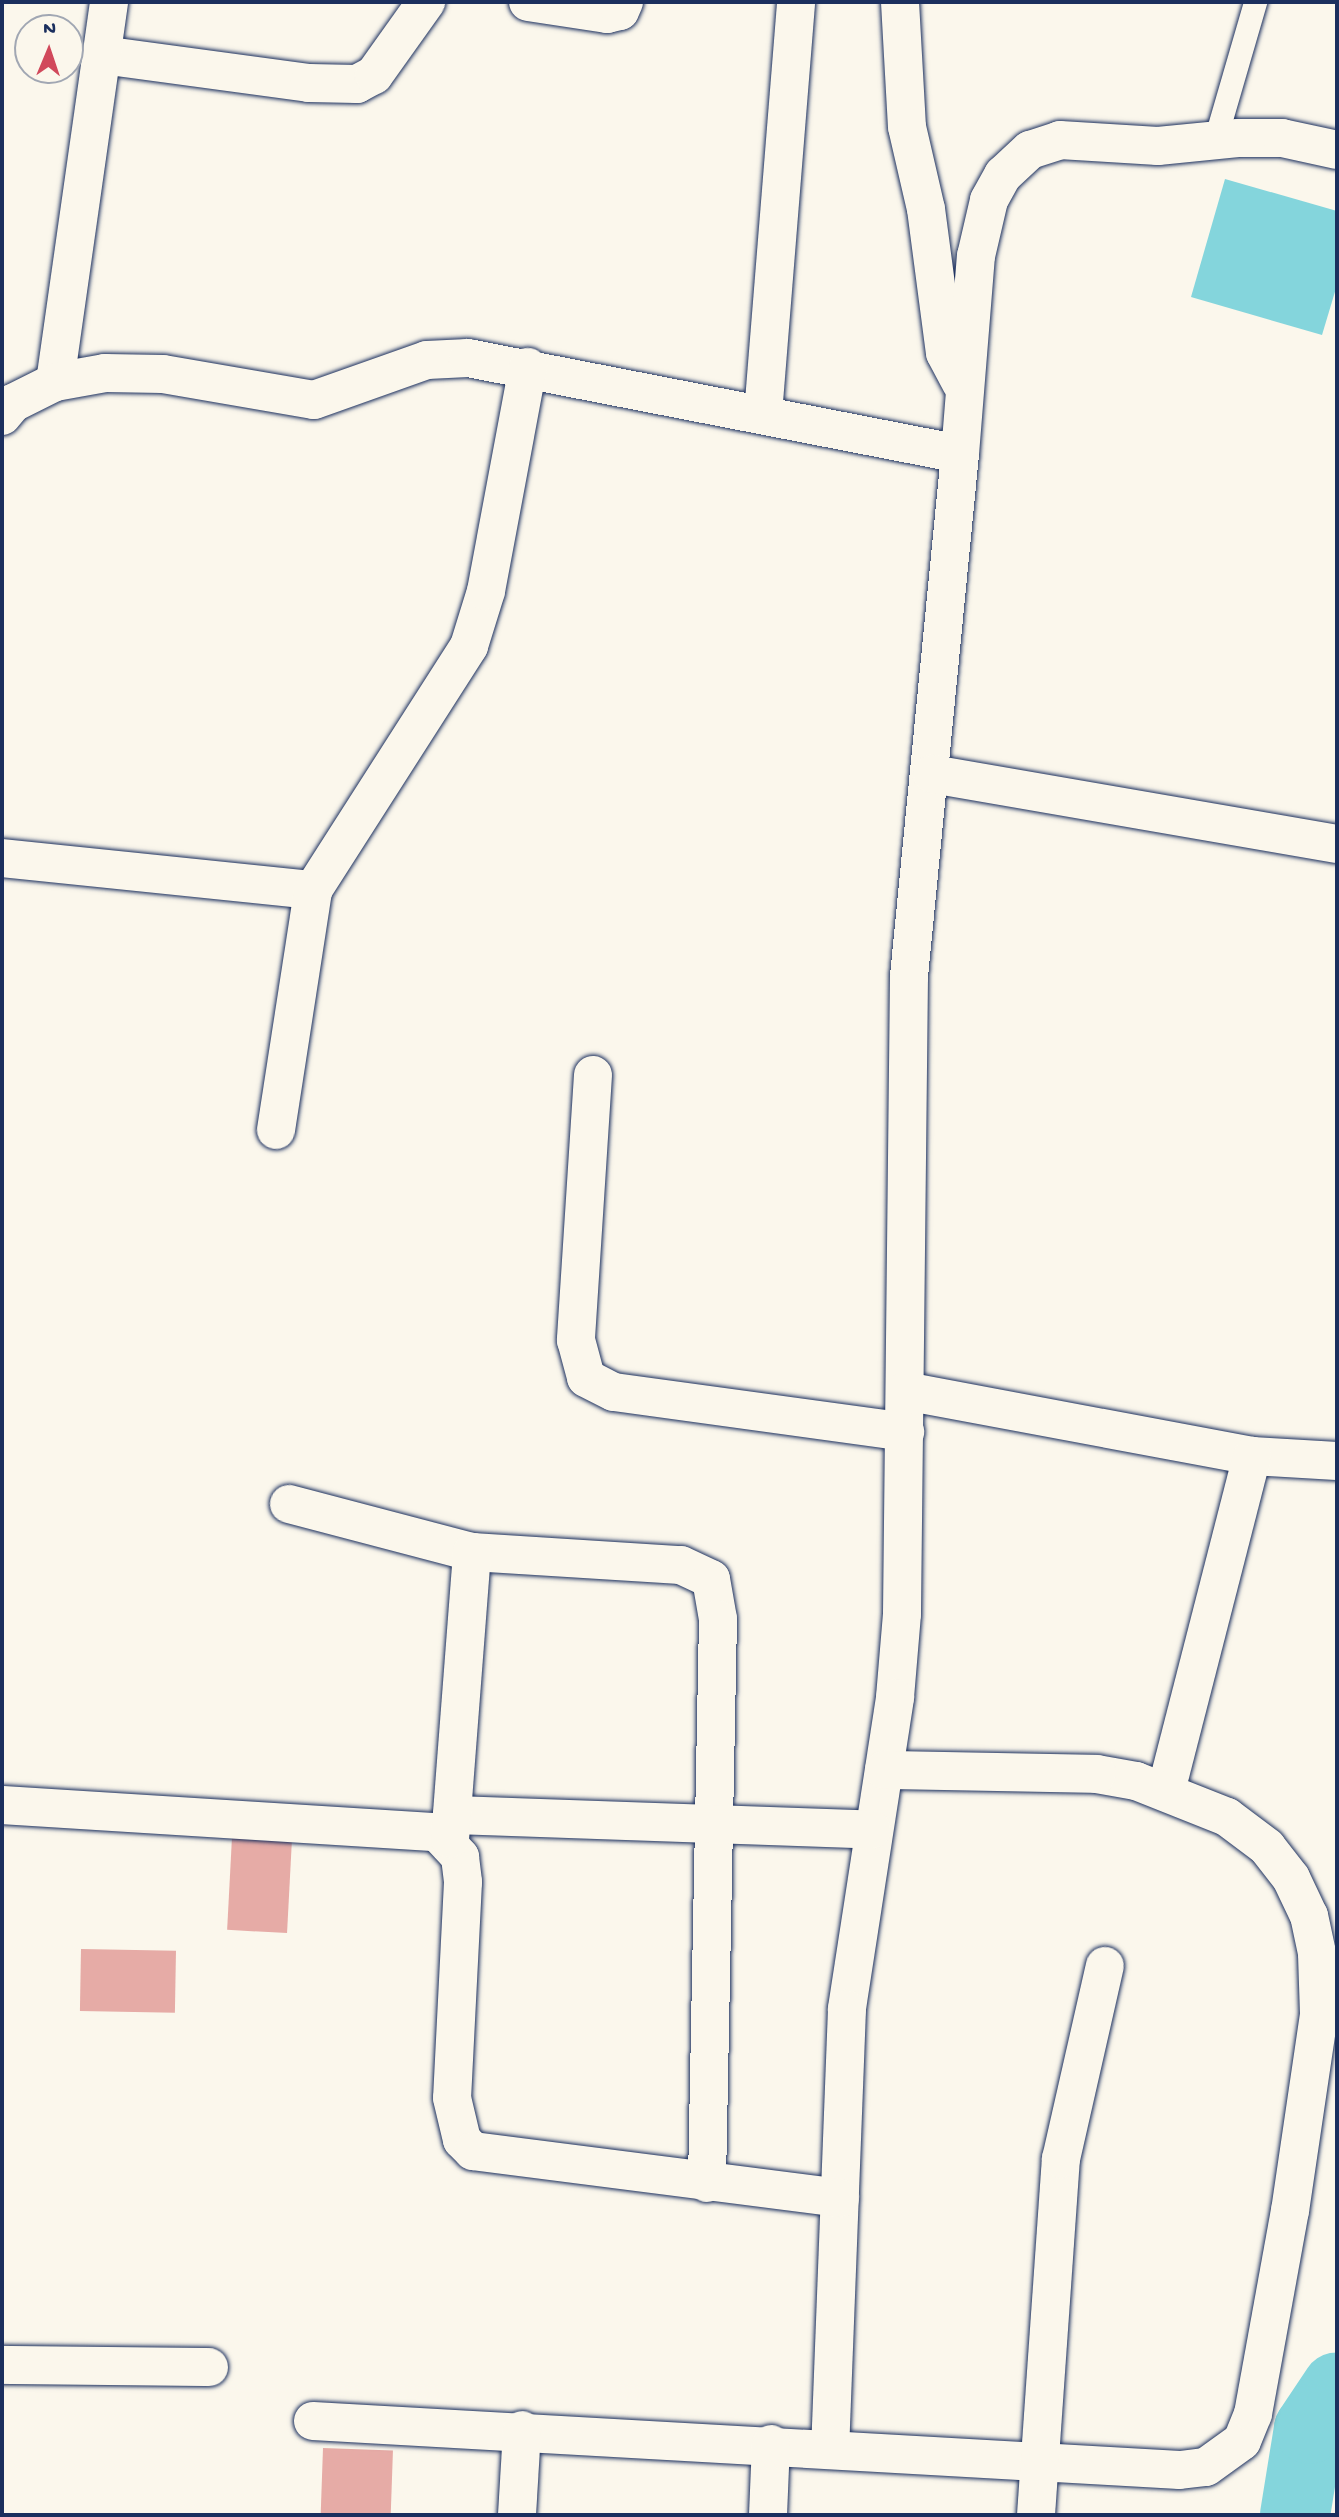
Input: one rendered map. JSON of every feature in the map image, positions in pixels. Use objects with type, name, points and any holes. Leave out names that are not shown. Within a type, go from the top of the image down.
[{"type":"street","points":[[55,382],[109,2]]},
{"type":"street","points":[[102,55],[309,83],[357,84],[374,75],[426,2]]},
{"type":"street","points":[[528,2],[607,14],[620,11],[624,2]]},
{"type":"street","points":[[763,414],[796,2]]},
{"type":"street","points":[[900,2],[907,127],[926,209],[944,352],[965,391]]},
{"type":"street","points":[[830,2448],[847,2009],[872,1830],[884,1770],[902,1614],[909,976],[932,774],[976,256],[989,200],[1003,175],[1030,150],[1060,141],[1158,146],[1215,140],[1282,138],[1337,150]]},
{"type":"street","points":[[2,416],[13,403],[55,382],[105,373],[163,374],[314,400],[428,360],[468,358],[528,367],[960,454]]},
{"type":"street","points":[[276,1130],[313,890],[469,646],[486,591],[528,367]]},
{"type":"street","points":[[932,774],[1337,844]]},
{"type":"street","points":[[2,859],[313,890]]},
{"type":"street","points":[[593,1076],[576,1340],[586,1378],[614,1392],[905,1432]]},
{"type":"street","points":[[905,1391],[1252,1456],[1337,1461]]},
{"type":"street","points":[[1166,1791],[1252,1456]]},
{"type":"street","points":[[289,1504],[472,1552],[681,1566],[711,1579],[718,1619],[707,2183]]},
{"type":"street","points":[[472,1552],[451,1827],[463,1882],[452,2098],[462,2140],[488,2156],[840,2198]]},
{"type":"street","points":[[313,2421],[771,2444],[1180,2470],[1206,2467],[1242,2441],[1259,2382],[1313,2073],[1317,1953],[1310,1916],[1292,1878],[1267,1847],[1227,1817],[1166,1791],[1097,1774],[884,1770]]},
{"type":"street","points":[[2,1805],[421,1828],[712,1825],[872,1830]]},
{"type":"street","points":[[1036,2515],[1061,2159],[1105,1966]]},
{"type":"street","points":[[2,2365],[209,2367]]},
{"type":"street","points":[[517,2515],[522,2430]]},
{"type":"street","points":[[768,2515],[771,2444]]},
{"type":"lane","points":[[1215,140],[1255,2]]},
{"type":"water","points":[[1225,179],[1337,211],[1337,285],[1322,335],[1191,297]]},
{"type":"building","points":[[232,1837],[292,1840],[287,1933],[227,1930]]},
{"type":"building","points":[[81,1949],[176,1951],[175,2013],[80,2011]]},
{"type":"building","points":[[323,2448],[393,2450],[391,2515],[321,2515]]},
{"type":"waterway","points":[[1295,2515],[1309,2429],[1337,2387]]}]
